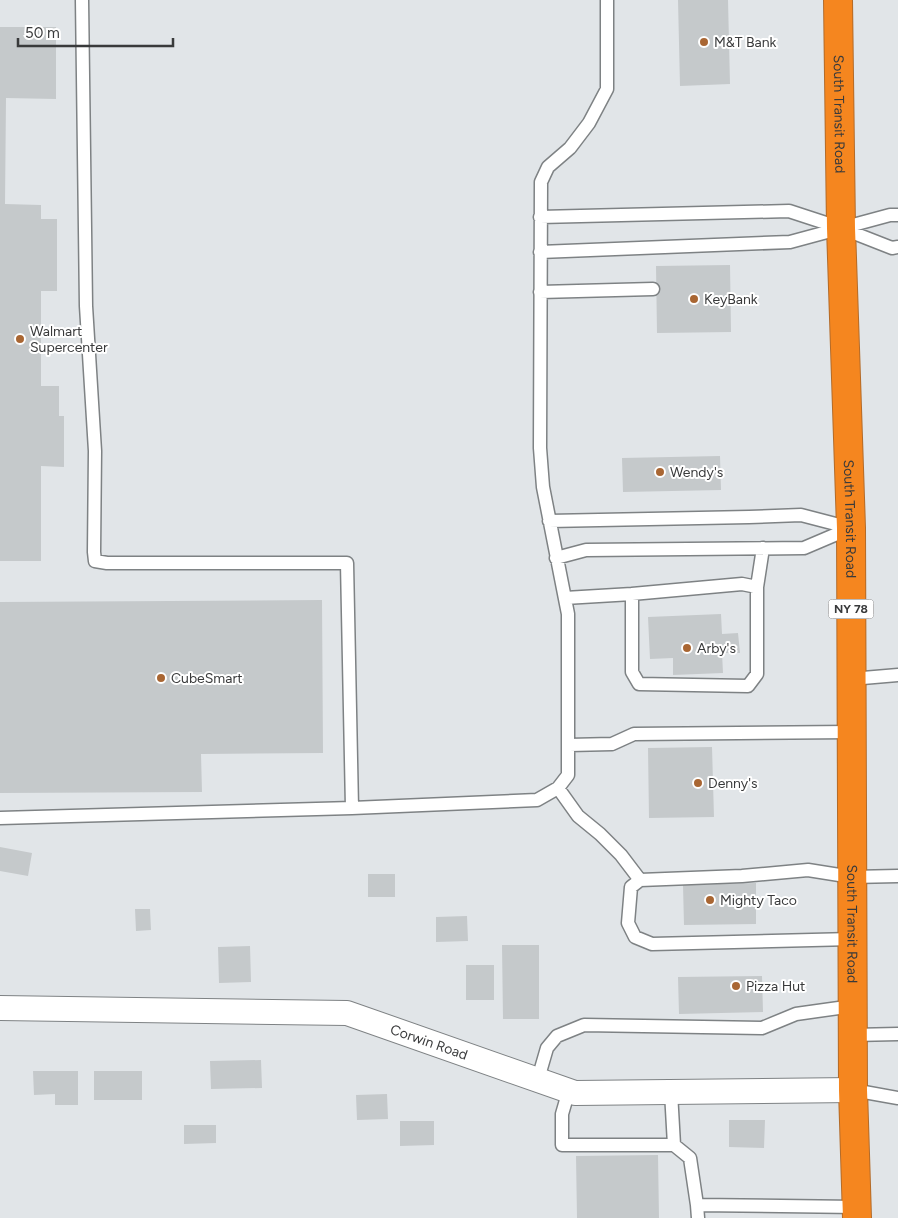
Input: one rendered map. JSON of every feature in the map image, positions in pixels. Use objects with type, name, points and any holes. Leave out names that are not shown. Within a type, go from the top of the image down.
[{"type":"highway","name":"South Transit Road","points":[[838,0],[841,228],[851,528],[852,1006],[857,1212]]},
{"type":"street","name":"Corwin Road","points":[[0,1008],[347,1013],[575,1092],[853,1090]]},
{"type":"lane","points":[[82,0],[86,306],[95,451],[94,552],[96,561],[107,563],[347,563],[352,808]]},
{"type":"lane","points":[[0,818],[352,808],[537,800],[558,788],[568,775],[568,614],[548,521],[540,448],[541,182],[548,167],[570,148],[584,129],[607,89],[607,0]]},
{"type":"lane","points":[[540,217],[789,211],[841,228],[892,248],[898,247]]},
{"type":"lane","points":[[540,252],[790,242],[890,215],[898,215]]},
{"type":"lane","points":[[540,292],[653,289]]},
{"type":"lane","points":[[548,521],[749,518],[801,515],[851,528]]},
{"type":"lane","points":[[556,558],[586,550],[804,548],[851,528]]},
{"type":"lane","points":[[632,594],[632,672],[639,684],[748,686],[756,674],[757,587],[763,548]]},
{"type":"lane","points":[[565,598],[742,584],[757,587]]},
{"type":"lane","points":[[851,679],[898,675]]},
{"type":"lane","points":[[568,745],[612,744],[634,734],[851,732]]},
{"type":"lane","points":[[558,788],[578,816],[621,855],[640,880]]},
{"type":"lane","points":[[852,940],[652,944],[635,937],[628,924],[631,887],[640,880],[742,876],[808,870],[852,877],[898,876]]},
{"type":"lane","points":[[538,1080],[547,1048],[557,1036],[584,1025],[762,1028],[796,1014],[852,1006]]},
{"type":"lane","points":[[853,1035],[898,1034]]},
{"type":"lane","points":[[569,1090],[562,1114],[562,1144],[674,1145],[690,1158],[698,1212],[857,1212]]},
{"type":"lane","points":[[853,1090],[898,1098]]},
{"type":"lane","points":[[671,1092],[674,1145]]},
{"type":"building","name":"M&T Bank","points":[[678,0],[728,0],[730,84],[680,86]]},
{"type":"building","name":"Walmart Supercenter","points":[[0,27],[56,27],[56,99],[6,98],[5,204],[41,205],[41,219],[57,219],[57,291],[41,291],[41,386],[59,386],[59,416],[64,416],[64,467],[41,466],[41,561],[0,561]]},
{"type":"building","name":"KeyBank","points":[[730,265],[731,332],[657,333],[656,266]]},
{"type":"building","points":[[720,456],[721,490],[623,492],[622,458]]},
{"type":"building","name":"CubeSmart","points":[[322,600],[323,753],[201,754],[202,792],[0,793],[0,602]]},
{"type":"building","points":[[721,614],[722,634],[738,633],[740,653],[722,653],[723,673],[673,675],[673,658],[650,659],[648,617]]},
{"type":"building","points":[[712,747],[714,817],[649,818],[648,748]]},
{"type":"building","points":[[0,847],[32,853],[28,876],[0,871]]},
{"type":"building","points":[[368,874],[395,874],[395,897],[368,897]]},
{"type":"building","points":[[756,883],[756,924],[684,925],[683,885]]},
{"type":"building","points":[[135,909],[150,909],[151,930],[136,931]]},
{"type":"building","points":[[467,916],[468,941],[436,942],[436,917]]},
{"type":"building","points":[[502,945],[539,945],[539,1019],[503,1019]]},
{"type":"building","points":[[250,946],[251,982],[219,983],[218,947]]},
{"type":"building","points":[[466,965],[494,965],[494,1000],[466,1000]]},
{"type":"building","points":[[762,976],[763,1012],[679,1014],[678,977]]},
{"type":"building","points":[[261,1060],[262,1088],[211,1089],[210,1061]]},
{"type":"building","points":[[33,1071],[78,1071],[78,1105],[55,1105],[55,1094],[34,1095]]},
{"type":"building","points":[[94,1071],[142,1071],[142,1100],[94,1100]]},
{"type":"building","points":[[387,1094],[388,1119],[357,1120],[356,1095]]},
{"type":"building","points":[[729,1120],[765,1120],[764,1148],[729,1147]]},
{"type":"building","points":[[400,1121],[434,1121],[434,1145],[400,1146]]},
{"type":"building","points":[[184,1125],[216,1125],[216,1143],[184,1144]]},
{"type":"building","points":[[658,1155],[659,1218],[577,1218],[576,1156]]},
{"type":"place","name":"M&T Bank","points":[[704,42]]},
{"type":"place","name":"KeyBank","points":[[694,299]]},
{"type":"place","name":"Walmart Supercenter","points":[[20,339]]},
{"type":"place","name":"Wendy's","points":[[660,472]]},
{"type":"place","name":"Arby's","points":[[687,648]]},
{"type":"place","name":"CubeSmart","points":[[161,678]]},
{"type":"place","name":"Denny's","points":[[698,783]]},
{"type":"place","name":"Mighty Taco","points":[[710,900]]},
{"type":"place","name":"Pizza Hut","points":[[736,986]]}]
